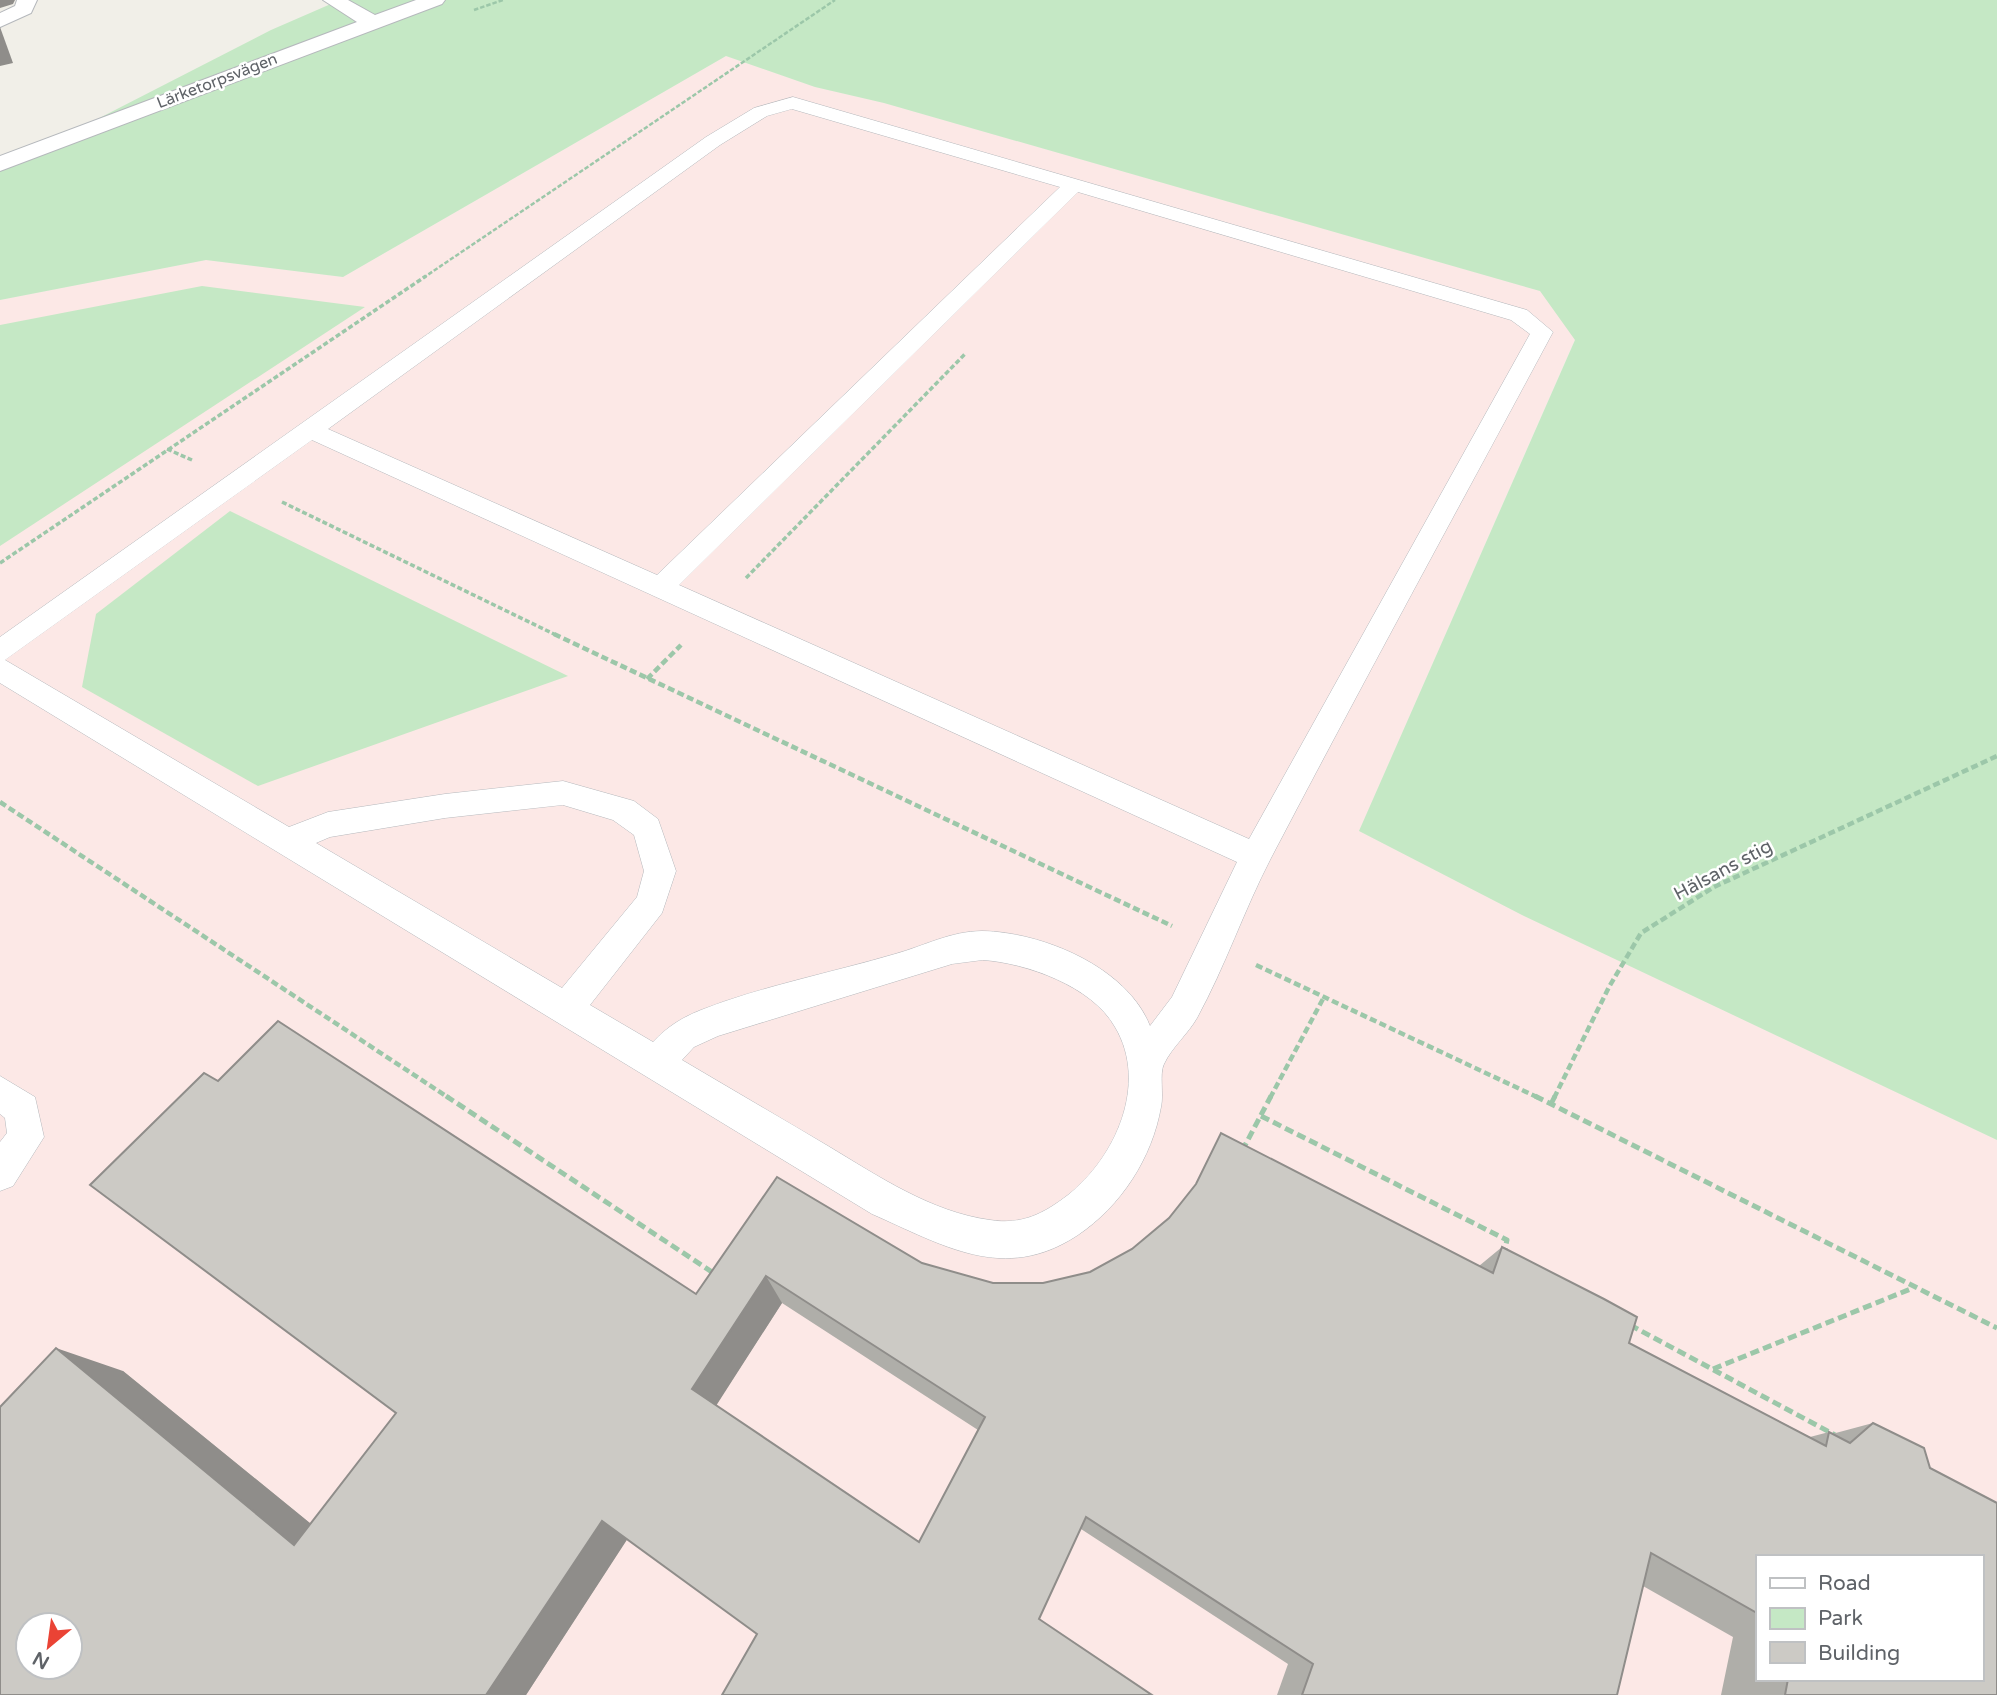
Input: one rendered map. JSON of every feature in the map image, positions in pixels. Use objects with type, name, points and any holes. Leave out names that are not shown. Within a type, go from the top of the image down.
[{"type":"street","points":[[0,21],[24,9],[27,0]]},
{"type":"street","points":[[333,0],[373,23]]},
{"type":"street","name":"Lärketorpsvägen","points":[[0,164],[435,0]]},
{"type":"lane","points":[[0,651],[713,141],[760,110],[775,105],[793,103],[1519,315],[1542,332],[1256,856],[1184,1008],[1144,1062]]},
{"type":"lane","points":[[660,587],[1075,184]]},
{"type":"lane","points":[[310,430],[1256,856]]},
{"type":"lane","points":[[0,669],[282,842],[567,1008],[656,1063],[885,1201],[954,1230],[1005,1241],[1045,1234],[1087,1206],[1118,1171],[1138,1132],[1145,1096],[1144,1062],[1130,1020],[1106,993],[1065,967],[1028,952],[970,946],[711,1022],[681,1036],[656,1063]]},
{"type":"lane","points":[[282,842],[328,825],[445,806],[563,793],[623,810],[647,828],[660,871],[651,903],[567,1008]]},
{"type":"lane","points":[[0,1093],[22,1110],[26,1138],[0,1173]]},
{"type":"path","points":[[0,563],[835,0]]},
{"type":"path","points":[[647,679],[975,344]]},
{"type":"path","points":[[167,449],[647,679],[1551,1104],[1997,1328]]},
{"type":"path","name":"Hälsans stig","points":[[1551,1104],[1609,987],[1641,933],[1714,887],[1997,756]]},
{"type":"path","points":[[0,802],[721,1278]]},
{"type":"path","points":[[1241,1153],[1324,997]]},
{"type":"path","points":[[1261,1116],[1507,1240],[1502,1259]]},
{"type":"path","points":[[1713,1369],[1913,1288]]},
{"type":"path","points":[[1618,1318],[1840,1438],[1839,1446]]},
{"type":"shaded area","points":[[726,56],[815,87],[884,103],[1540,291],[1575,339],[1359,831],[1522,915],[1997,1140],[1997,1695],[0,1695],[0,300],[206,260],[343,277]]},
{"type":"green space","points":[[340,0],[1997,0],[1997,1140],[1522,915],[1359,831],[1575,340],[1540,291],[884,103],[815,87],[726,56],[343,277],[206,260],[0,300],[0,169],[271,30]]},
{"type":"green space","points":[[202,286],[365,307],[0,546],[0,325]]},
{"type":"green space","points":[[230,511],[568,676],[258,786],[82,687],[96,614]]},
{"type":"building","points":[[278,1021],[696,1294],[777,1177],[922,1263],[993,1283],[1043,1283],[1090,1272],[1132,1249],[1169,1218],[1196,1184],[1221,1133],[1493,1273],[1502,1247],[1604,1299],[1637,1317],[1629,1343],[1826,1446],[1829,1432],[1850,1443],[1873,1423],[1924,1448],[1930,1468],[1997,1503],[1997,1695],[1785,1695],[1788,1681],[1983,1681],[1983,1555],[1756,1555],[1756,1612],[1651,1553],[1617,1695],[1302,1695],[1313,1664],[1086,1517],[1039,1619],[1152,1695],[722,1695],[757,1634],[602,1521],[486,1695],[0,1695],[0,1407],[56,1348],[294,1545],[396,1413],[90,1185],[204,1073],[218,1081]],"holes":[[[766,1276],[985,1417],[919,1542],[692,1389]]]}]
